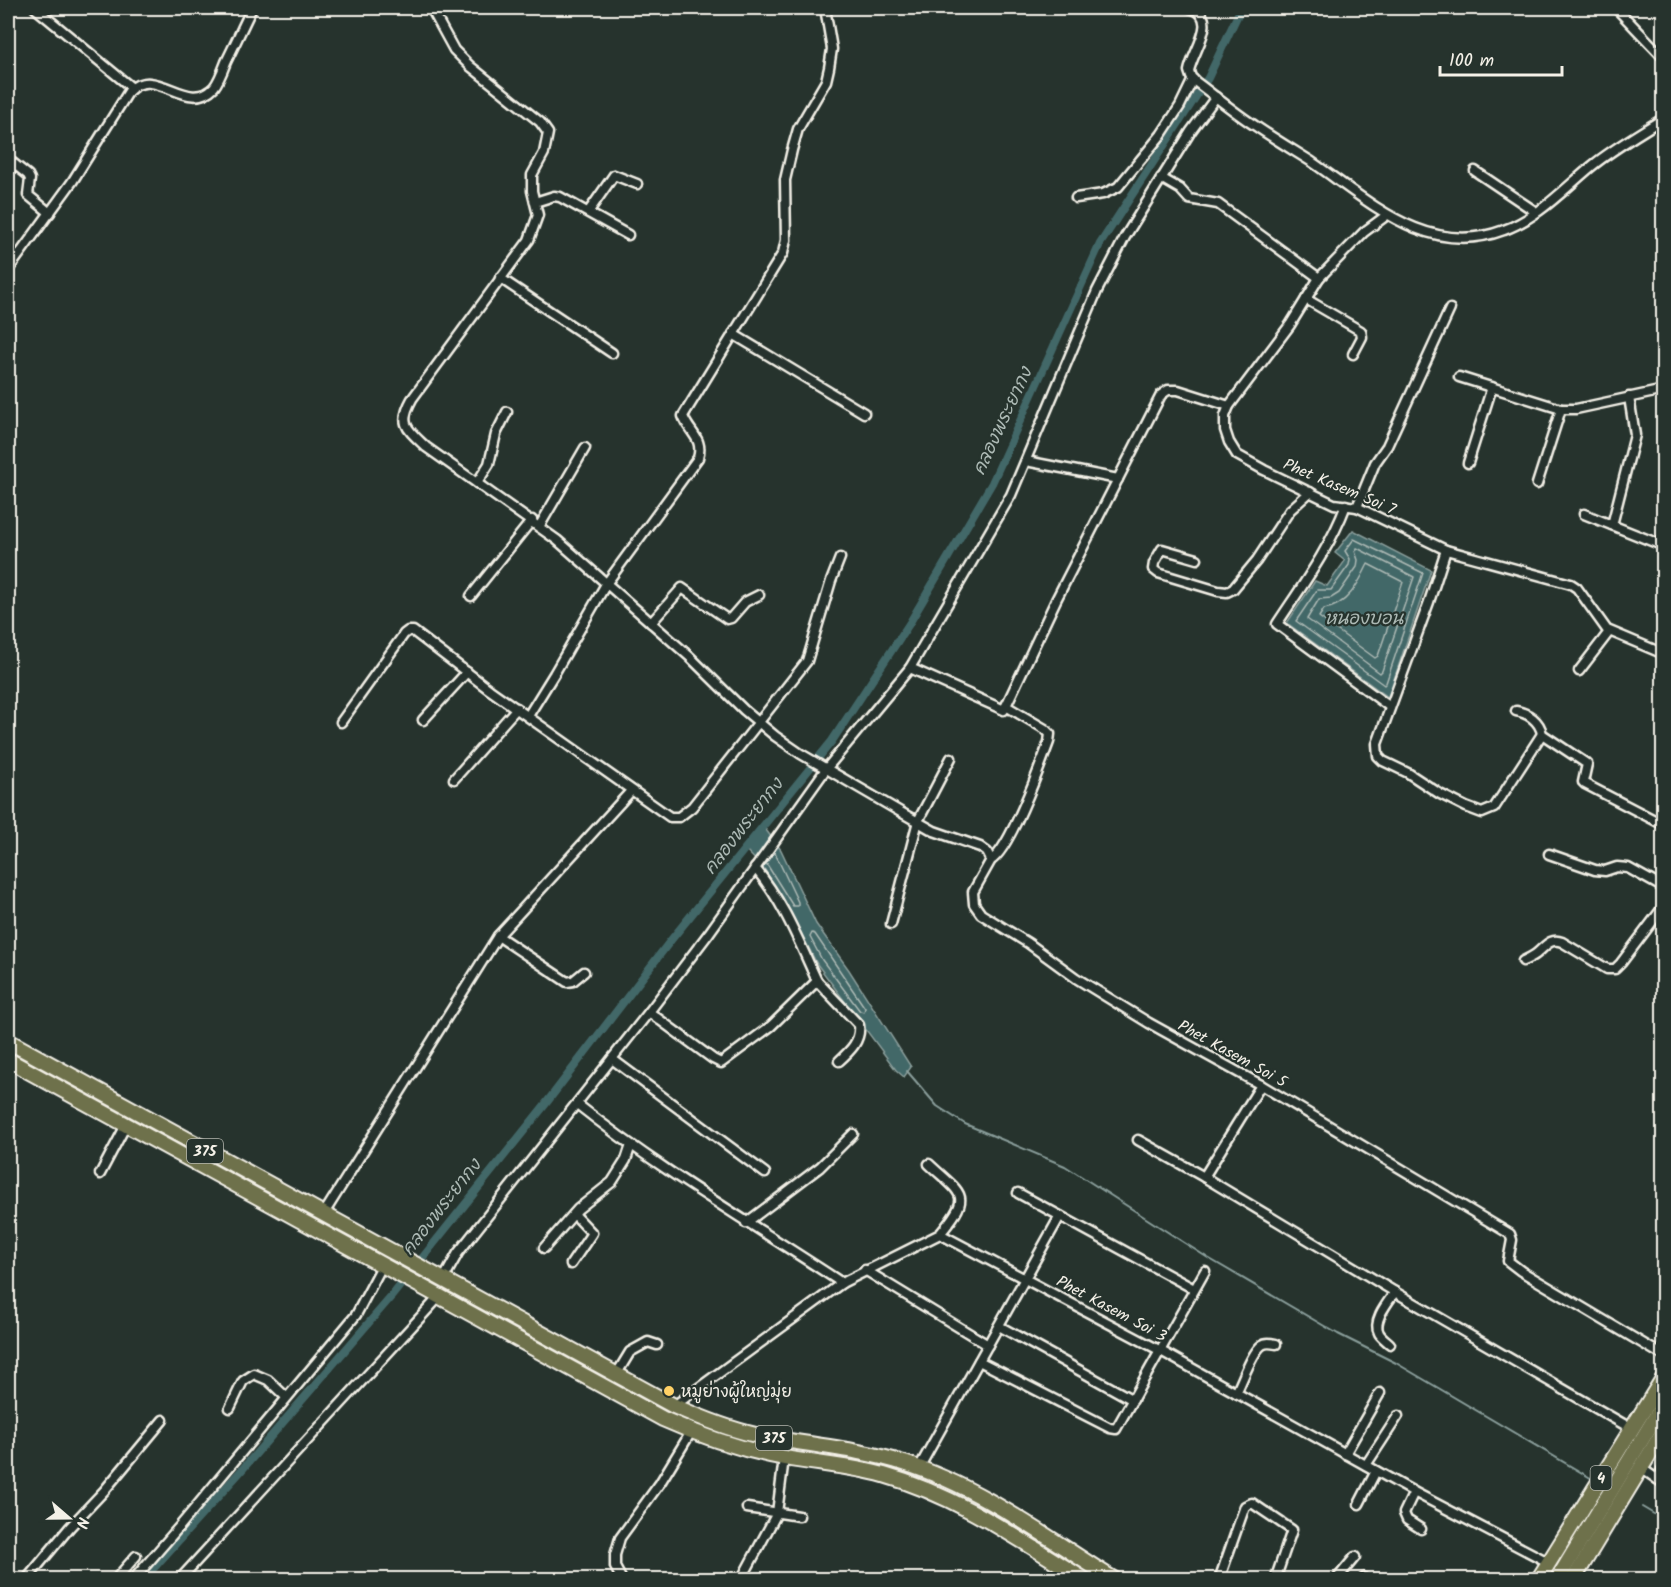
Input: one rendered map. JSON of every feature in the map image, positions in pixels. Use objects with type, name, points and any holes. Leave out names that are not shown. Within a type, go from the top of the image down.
[{"type":"main road","name":"375","points":[[8,1041],[674,1407],[741,1431],[860,1452],[919,1468],[988,1500],[1115,1580]]},
{"type":"main road","name":"375","points":[[8,1060],[663,1419],[719,1442],[784,1458],[882,1475],[937,1494],[982,1516],[1084,1579]]},
{"type":"main road","points":[[40,1078],[47,1064]]},
{"type":"main road","name":"4","points":[[1538,1580],[1664,1377]]},
{"type":"main road","points":[[1557,1580],[1664,1403]]},
{"type":"main road","name":"4","points":[[1573,1580],[1641,1468],[1661,1440]]},
{"type":"street","points":[[35,8],[132,88]]},
{"type":"street","points":[[8,270],[50,213],[132,88],[143,82],[152,82],[189,96],[202,95],[214,86],[252,8]]},
{"type":"street","points":[[430,8],[454,50],[470,66],[540,122],[548,133],[544,153],[532,175],[532,191],[538,215],[529,240],[412,399],[405,412],[404,423],[426,447],[557,540],[651,623],[744,710],[776,736],[801,754],[934,831],[980,847],[987,852],[991,860]]},
{"type":"street","points":[[528,716],[606,584],[698,458],[701,449],[698,439],[686,424],[683,416],[783,253],[786,240],[785,180],[792,150],[798,129],[826,81],[829,68],[831,49],[825,8]]},
{"type":"street","points":[[1190,8],[1201,12],[1205,17],[1206,26],[1190,64],[1189,71],[1194,81],[1387,215],[1426,232],[1457,239],[1505,230],[1548,205],[1594,165],[1664,118]]},
{"type":"street","points":[[1616,8],[1664,58]]},
{"type":"street","points":[[1076,198],[1103,194],[1118,187],[1161,135],[1194,81]]},
{"type":"street","points":[[441,1279],[458,1253],[649,1012],[776,840],[825,768],[909,668],[999,517],[1026,461],[1097,291],[1125,237],[1214,95]]},
{"type":"street","points":[[8,159],[28,175],[30,179],[28,195],[50,213]]},
{"type":"street","points":[[1475,171],[1536,212]]},
{"type":"street","points":[[589,211],[614,175],[637,184]]},
{"type":"street","points":[[1161,178],[1179,189],[1189,199],[1218,204],[1319,278]]},
{"type":"street","points":[[535,202],[554,196],[560,197],[589,211],[628,235]]},
{"type":"street","points":[[909,668],[1004,710],[1056,600],[1161,395],[1168,390],[1178,390],[1229,406],[1264,361],[1319,278],[1364,232],[1387,215]]},
{"type":"street","points":[[500,278],[612,352]]},
{"type":"street","points":[[1306,298],[1361,331],[1362,337],[1353,354]]},
{"type":"street","points":[[1357,507],[1375,463],[1387,446],[1450,309]]},
{"type":"street","points":[[733,334],[864,413]]},
{"type":"street","points":[[1459,377],[1561,409],[1576,409],[1664,390]]},
{"type":"street","points":[[1468,463],[1492,387]]},
{"type":"street","points":[[1612,525],[1635,435],[1629,398]]},
{"type":"street","name":"Phet Kasem Soi 7","points":[[1229,406],[1225,416],[1225,430],[1237,455],[1334,504],[1357,507],[1446,550],[1571,584],[1609,632],[1664,654]]},
{"type":"street","points":[[1538,484],[1561,409]]},
{"type":"street","points":[[477,483],[489,464],[496,434],[507,412]]},
{"type":"street","points":[[471,596],[535,523],[585,448]]},
{"type":"street","points":[[1026,461],[1118,479]]},
{"type":"street","points":[[1197,559],[1162,549],[1153,569],[1158,573],[1218,591],[1233,589],[1257,560],[1290,510],[1310,492]]},
{"type":"street","points":[[1346,505],[1324,550],[1277,624],[1390,707]]},
{"type":"street","points":[[1584,514],[1664,546]]},
{"type":"street","points":[[1446,550],[1430,602],[1377,744],[1378,756],[1440,794],[1482,813],[1491,810],[1497,804],[1542,734],[1536,721],[1523,712],[1516,711]]},
{"type":"street","points":[[341,722],[408,631],[413,631],[631,790],[670,817],[679,817],[692,807],[807,661],[840,558]]},
{"type":"street","points":[[651,623],[682,588],[727,619],[731,618],[745,602],[759,595]]},
{"type":"street","points":[[1579,671],[1609,632]]},
{"type":"street","points":[[423,720],[467,672]]},
{"type":"street","name":"Phet Kasem Soi 5","points":[[1006,706],[1050,734],[1049,742],[1014,827],[997,857],[991,860],[973,892],[974,904],[981,914],[1028,943],[1076,978],[1149,1023],[1261,1085],[1510,1234],[1512,1240],[1508,1261],[1664,1356]]},
{"type":"street","points":[[454,778],[517,708]]},
{"type":"street","points":[[1542,734],[1587,764],[1583,782],[1664,825]]},
{"type":"street","points":[[891,924],[918,821],[951,758]]},
{"type":"street","points":[[323,1215],[498,936],[631,790]]},
{"type":"street","points":[[1549,854],[1595,870],[1628,868],[1664,888]]},
{"type":"street","points":[[755,868],[769,885],[780,904],[817,981],[859,1025],[858,1041],[839,1061]]},
{"type":"street","points":[[1522,961],[1534,956],[1549,942],[1558,940],[1607,969],[1615,969],[1622,963],[1664,906]]},
{"type":"street","points":[[498,936],[567,982],[573,981],[584,972]]},
{"type":"street","points":[[649,1012],[721,1063],[771,1026],[817,981]]},
{"type":"street","points":[[612,1059],[765,1173]]},
{"type":"street","points":[[1204,1177],[1261,1085]]},
{"type":"street","points":[[577,1104],[631,1146],[746,1223],[842,1283]]},
{"type":"street","points":[[100,1174],[126,1125]]},
{"type":"street","points":[[746,1223],[820,1167],[853,1134]]},
{"type":"street","points":[[1138,1140],[1632,1429]]},
{"type":"street","points":[[544,1248],[574,1214],[612,1182],[626,1160],[631,1146]]},
{"type":"street","points":[[674,1407],[842,1283],[940,1233],[956,1214],[961,1201],[959,1194],[929,1164]]},
{"type":"street","points":[[1018,1193],[1194,1289]]},
{"type":"street","points":[[571,1264],[592,1233],[574,1214]]},
{"type":"street","points":[[919,1468],[1060,1216]]},
{"type":"street","name":"Phet Kasem Soi 3","points":[[940,1233],[1161,1351],[1414,1492],[1548,1562]]},
{"type":"street","points":[[133,1580],[356,1315],[388,1269]]},
{"type":"street","points":[[866,1270],[988,1345]]},
{"type":"street","points":[[979,1361],[1113,1430],[1118,1426],[1205,1271]]},
{"type":"street","points":[[1390,1344],[1378,1332],[1377,1324],[1381,1313],[1395,1292]]},
{"type":"street","points":[[179,1580],[434,1295]]},
{"type":"street","points":[[999,1326],[1133,1400]]},
{"type":"street","points":[[616,1375],[633,1350],[648,1342],[657,1345]]},
{"type":"street","points":[[1236,1393],[1256,1351],[1263,1344],[1276,1344]]},
{"type":"street","points":[[230,1408],[243,1381],[249,1375],[254,1374],[268,1380],[286,1397]]},
{"type":"street","points":[[1345,1454],[1380,1393]]},
{"type":"street","points":[[1365,1465],[1398,1416]]},
{"type":"street","points":[[26,1580],[163,1420]]},
{"type":"street","points":[[622,1580],[615,1567],[615,1555],[620,1538],[660,1483],[691,1432]]},
{"type":"street","points":[[741,1580],[777,1513],[784,1458]]},
{"type":"street","points":[[1641,1468],[1660,1481],[1664,1468]]},
{"type":"street","points":[[1359,1504],[1376,1471]]},
{"type":"street","points":[[1414,1492],[1404,1513],[1407,1520],[1420,1529]]},
{"type":"street","points":[[1219,1580],[1245,1506],[1252,1503],[1292,1530],[1275,1580]]},
{"type":"street","points":[[747,1508],[799,1516]]},
{"type":"street","points":[[115,1580],[136,1556]]},
{"type":"street","points":[[1336,1580],[1354,1557]]},
{"type":"water","name":"หนองบอน","points":[[1353,530],[1431,570],[1388,697],[1287,623],[1315,581],[1327,586],[1345,561],[1335,553]]},
{"type":"water","points":[[763,826],[781,850],[816,924],[849,970],[911,1067],[904,1077],[896,1070],[817,964],[765,870],[745,849]]},
{"type":"waterway","name":"คลองพระยากง","points":[[143,1580],[241,1471],[391,1297],[544,1106],[671,940],[832,741],[909,624],[992,483],[1100,244],[1208,78],[1241,8]]},
{"type":"waterway","points":[[907,1071],[937,1106],[965,1124],[1065,1166],[1208,1258],[1338,1334],[1396,1363],[1594,1480]]},
{"type":"waterway","points":[[1642,1507],[1664,1520]]},
{"type":"place","name":"หมูย่างผู้ใหญ่มุ่ย","points":[[669,1391]]}]
